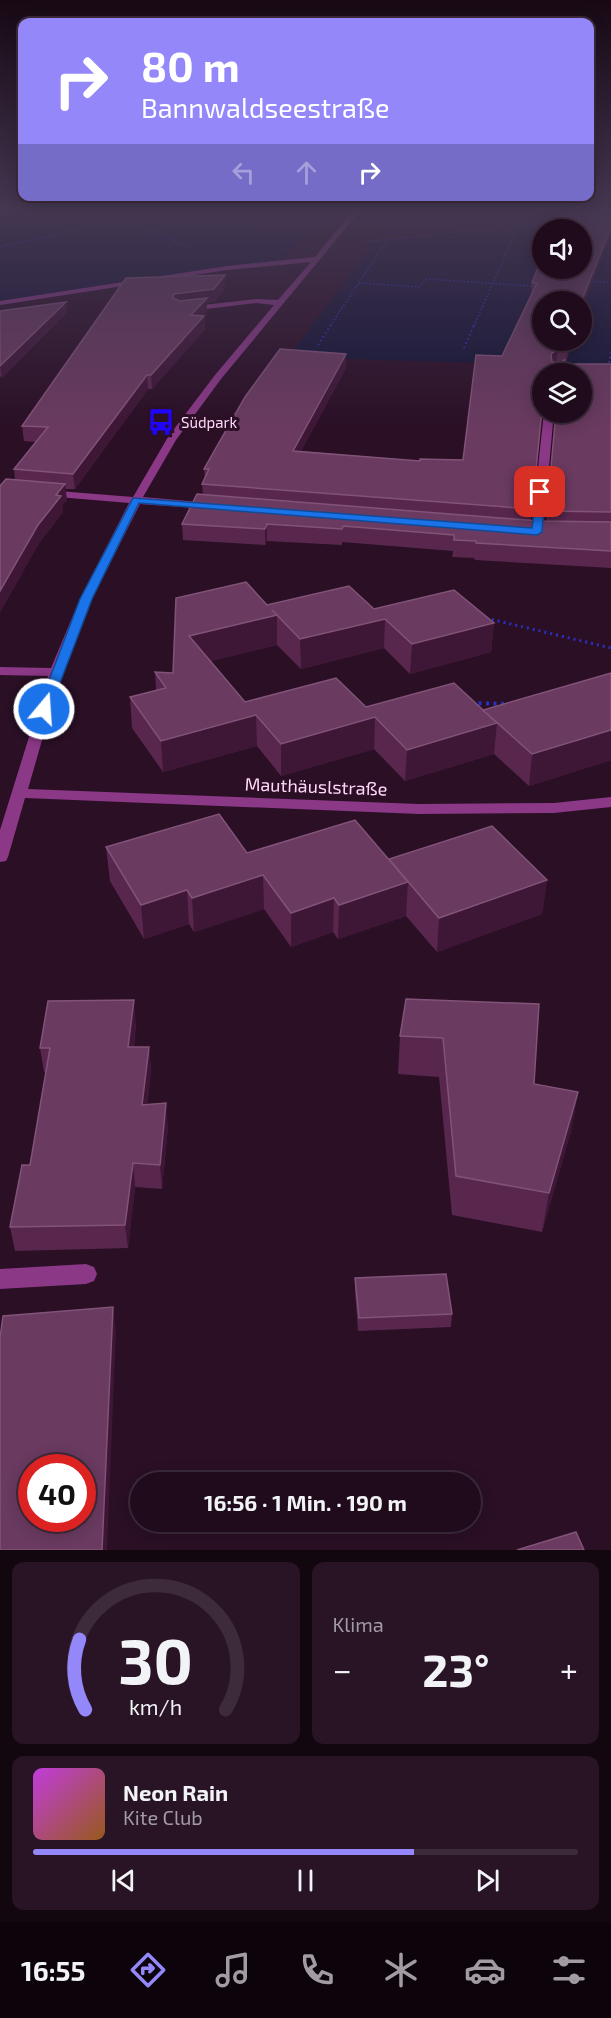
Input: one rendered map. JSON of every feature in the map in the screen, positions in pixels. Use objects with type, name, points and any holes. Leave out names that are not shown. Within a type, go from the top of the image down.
[{"type":"street","points":[[0,303],[122,284]]},
{"type":"street","points":[[0,857],[6,813],[19,793],[57,672],[86,599],[136,500],[171,439],[218,377],[295,284]]},
{"type":"street","points":[[180,310],[256,302],[280,303]]},
{"type":"street","points":[[536,532],[548,423]]},
{"type":"street","points":[[32,491],[228,507]]},
{"type":"street","points":[[0,670],[57,672]]},
{"type":"street","name":"Mauthäuslstraße","points":[[19,793],[419,809],[554,808],[611,802]]},
{"type":"street","points":[[0,1279],[86,1274]]},
{"type":"path","points":[[318,345],[358,284]]},
{"type":"path","points":[[379,284],[419,287],[422,284]]},
{"type":"path","points":[[464,348],[490,284]]},
{"type":"path","points":[[514,284],[543,286]]},
{"type":"path","points":[[608,368],[611,352]]},
{"type":"path","points":[[477,615],[611,648]]},
{"type":"path","points":[[470,703],[518,704]]},
{"type":"shaded area","points":[[0,284],[119,284],[0,302]]},
{"type":"shaded area","points":[[342,284],[611,284],[611,364],[532,365],[289,357]]},
{"type":"building","points":[[122,284],[218,284],[214,289],[174,294],[173,298],[180,301],[207,298],[191,315],[204,316],[151,375],[147,375],[73,474],[14,469],[48,427],[22,426]]},
{"type":"building","points":[[536,284],[588,284],[585,291],[533,291]]},
{"type":"building","points":[[532,293],[532,351],[555,351],[551,354],[552,362],[562,362],[565,359],[563,363],[532,363],[532,423],[541,423],[532,509],[202,484],[209,469],[204,469],[245,397],[280,349],[346,354],[293,451],[420,461],[420,459],[463,460],[476,355],[502,356]]},
{"type":"building","points":[[66,302],[0,366],[0,311]]},
{"type":"building","points":[[592,364],[611,364],[611,512],[547,511],[555,423],[592,423]]},
{"type":"building","points":[[6,479],[65,484],[56,495],[61,496],[38,525],[0,591],[0,486]]},
{"type":"building","points":[[197,494],[539,521],[611,522],[611,551],[476,543],[476,541],[454,540],[454,535],[343,526],[342,529],[267,524],[265,529],[182,524]]},
{"type":"building","points":[[246,582],[267,605],[349,586],[374,609],[454,590],[494,623],[412,644],[385,619],[300,639],[277,615],[189,636],[245,702],[336,678],[366,707],[454,683],[497,723],[407,750],[375,717],[281,744],[256,715],[161,741],[130,697],[166,688],[155,672],[173,673],[176,598]]},
{"type":"building","points":[[611,673],[611,730],[532,754],[483,710]]},
{"type":"building","points":[[219,814],[247,853],[355,820],[408,882],[339,905],[334,898],[291,913],[263,875],[192,898],[187,890],[141,905],[106,847]]},
{"type":"building","points":[[492,826],[547,880],[439,918],[389,859]]},
{"type":"building","points":[[406,999],[539,1004],[534,1084],[578,1092],[549,1193],[456,1176],[443,1038],[400,1036]]},
{"type":"building","points":[[134,1000],[128,1047],[149,1047],[142,1105],[166,1103],[160,1165],[133,1163],[125,1225],[10,1227],[22,1165],[30,1165],[50,1048],[40,1048],[48,1001]]},
{"type":"building","points":[[446,1274],[452,1314],[359,1318],[355,1278]]},
{"type":"building","points":[[113,1307],[102,1550],[0,1550],[0,1338],[3,1316]]},
{"type":"building","points":[[576,1532],[584,1550],[517,1550]]},
{"type":"place","name":"Südpark","points":[[161,422]]},
{"type":"route","points":[[44,709],[50,688],[86,599],[136,500],[537,532],[540,492]]}]
